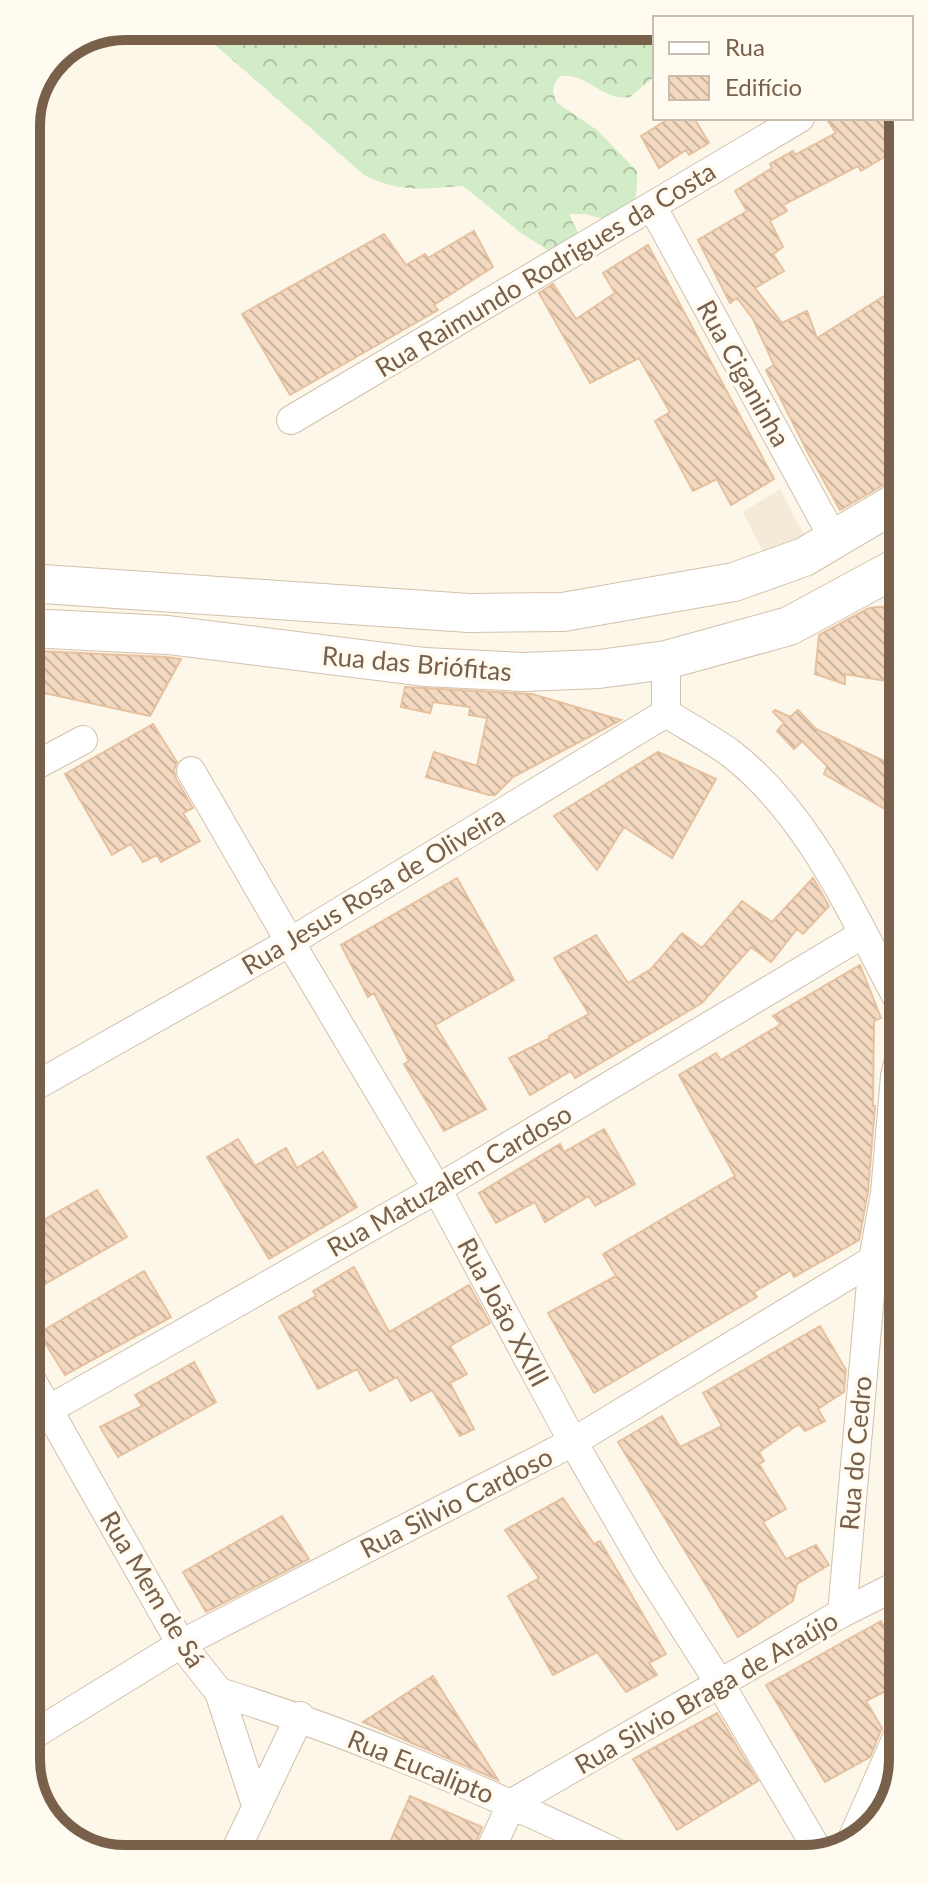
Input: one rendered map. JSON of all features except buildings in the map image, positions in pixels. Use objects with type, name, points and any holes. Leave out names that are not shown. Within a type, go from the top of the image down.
[{"type":"street","name":"Rua Raimundo Rodrigues da Costa","points":[[291,420],[797,120]]},
{"type":"street","name":"Rua Ciganinha","points":[[652,206],[835,541]]},
{"type":"street","name":"Rua das Briófitas","points":[[40,584],[469,613],[555,612],[734,582],[804,557],[889,507]]},
{"type":"street","name":"Rua das Briófitas","points":[[40,629],[168,635],[425,667],[599,669],[666,660],[789,626],[889,572]]},
{"type":"street","points":[[555,612],[556,670]]},
{"type":"street","points":[[666,660],[666,713],[729,753],[808,836],[889,982]]},
{"type":"street","name":"Rua Jesus Rosa de Oliveira","points":[[40,1083],[290,942],[666,713]]},
{"type":"street","points":[[40,763],[83,740]]},
{"type":"street","name":"Rua João XXIII","points":[[191,771],[437,1189],[573,1442],[646,1568],[720,1684],[814,1844]]},
{"type":"street","name":"Rua Matuzalem Cardoso","points":[[40,1415],[437,1189],[863,934]]},
{"type":"street","name":"Rua do Cedro","points":[[842,1613],[873,1260],[885,1193],[889,1146]]},
{"type":"street","name":"Rua Silvio Cardoso","points":[[40,1731],[181,1644],[573,1442],[873,1260]]},
{"type":"street","name":"Rua Mem de Sá","points":[[40,1415],[181,1644],[219,1692],[256,1805]]},
{"type":"street","name":"Rua Silvio Braga de Araújo","points":[[512,1803],[842,1613],[889,1590]]},
{"type":"street","name":"Rua Eucalipto","points":[[219,1692],[300,1716],[512,1803],[599,1845]]},
{"type":"street","points":[[238,1845],[300,1716]]},
{"type":"street","points":[[868,1815],[888,1771]]},
{"type":"street","points":[[493,1845],[512,1803]]},
{"type":"shaded area","points":[[780,489],[804,535],[763,552],[743,512]]},
{"type":"green space","points":[[205,40],[653,40],[653,78],[630,97],[612,95],[570,76],[560,76],[553,91],[556,102],[597,130],[637,171],[633,206],[621,224],[586,214],[569,214],[585,247],[554,254],[521,233],[463,186],[400,187],[363,174],[213,43]]}]
